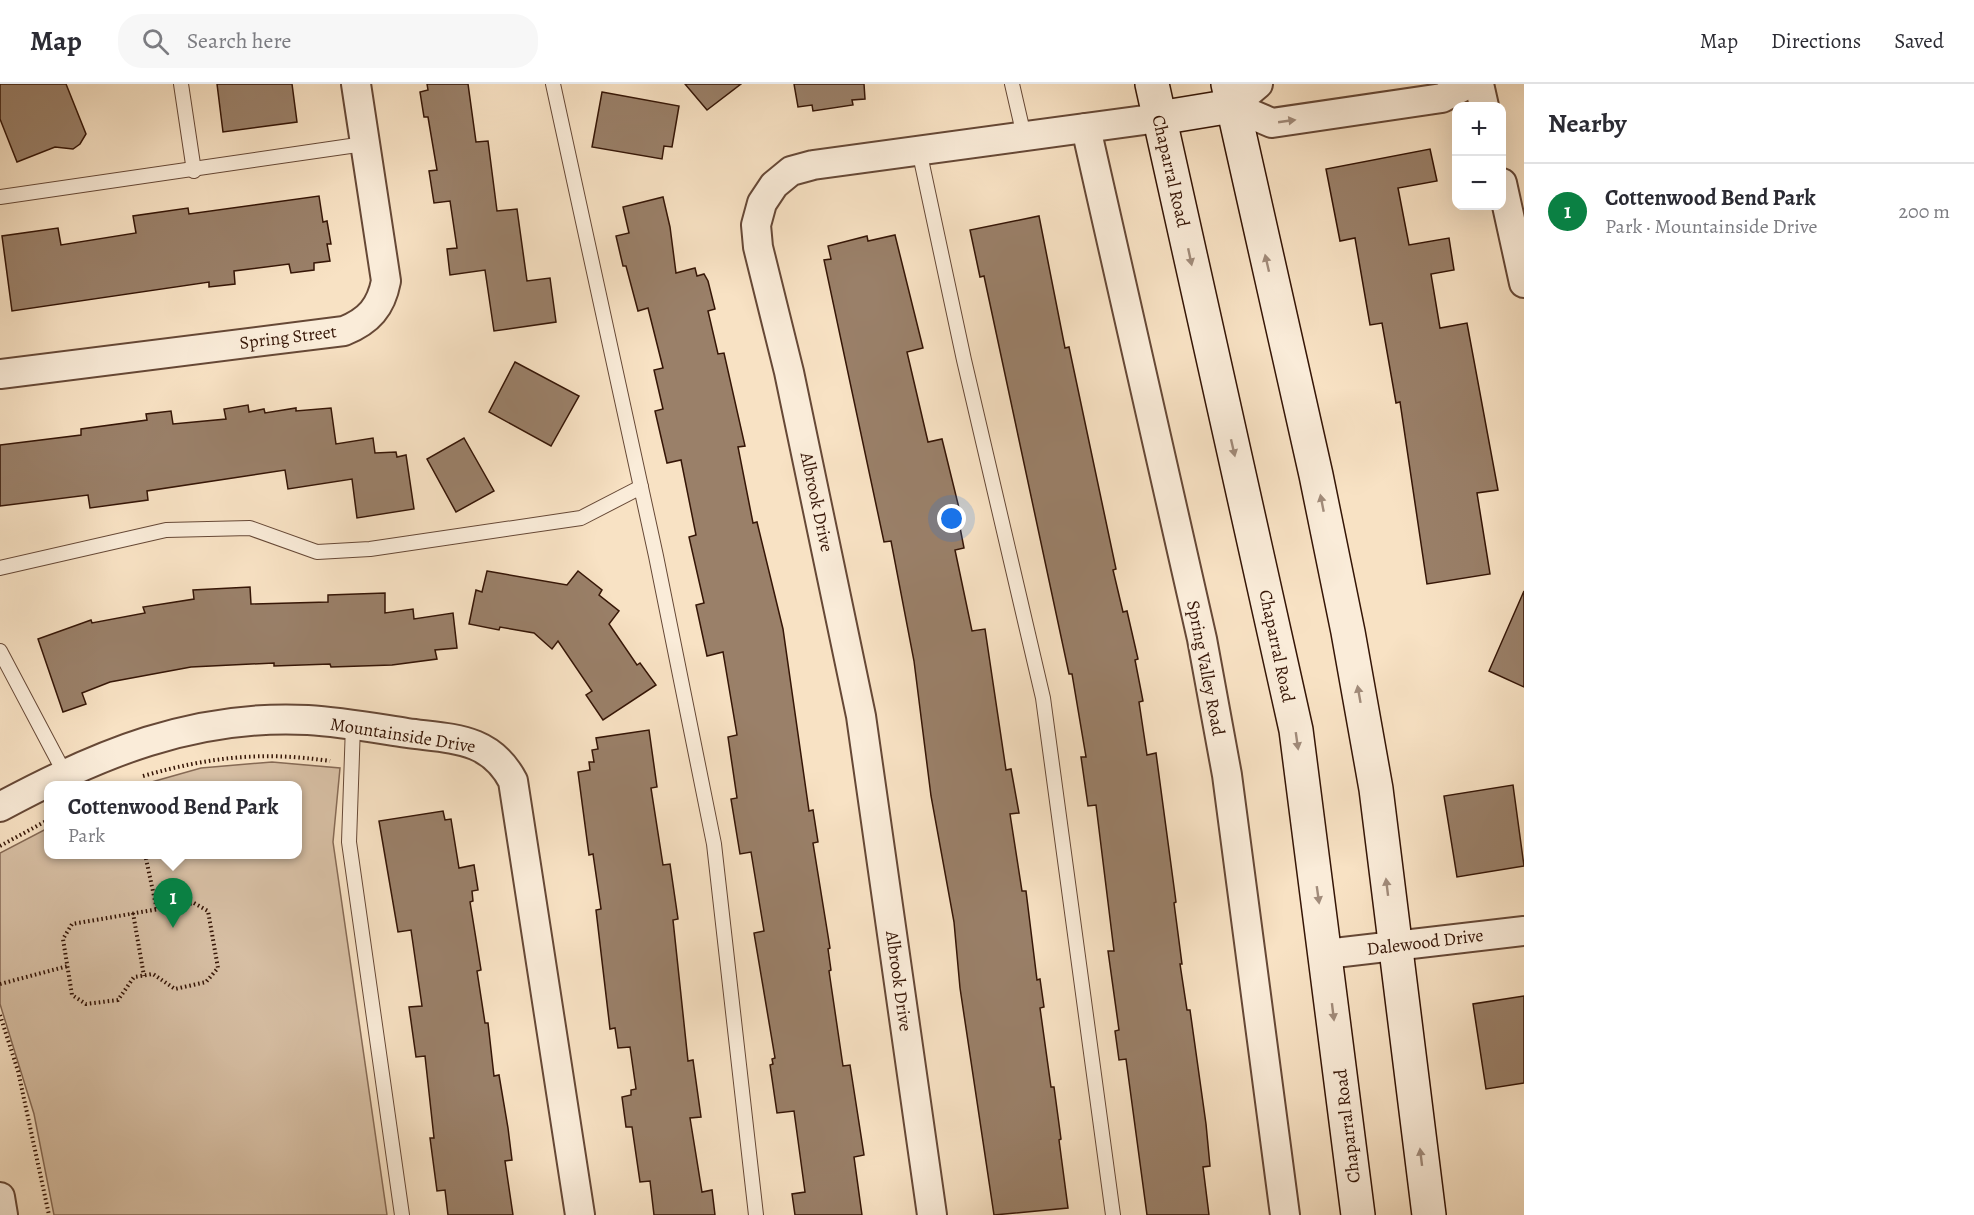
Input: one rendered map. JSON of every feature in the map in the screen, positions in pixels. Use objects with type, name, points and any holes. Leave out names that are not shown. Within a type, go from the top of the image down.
[{"type":"main road","name":"Chaparral Road","points":[[1152,84],[1296,730],[1358,1215]]},
{"type":"main road","points":[[1159,118],[1230,95],[1316,475],[1348,632],[1376,789],[1429,1215]]},
{"type":"street","name":"Spring Street","points":[[0,374],[344,331],[361,324],[374,313],[382,298],[386,281],[356,84]]},
{"type":"street","points":[[1230,95],[1258,84]]},
{"type":"street","points":[[1230,95],[1272,123],[1442,98],[1468,84]]},
{"type":"street","points":[[1479,84],[1483,102]]},
{"type":"street","name":"Albrook Drive","points":[[932,1215],[861,716],[796,406],[758,247],[756,225],[762,203],[774,185],[791,171],[813,165],[1159,118]]},
{"type":"street","name":"Spring Valley Road","points":[[1086,128],[1202,639],[1227,776],[1285,1215]]},
{"type":"street","points":[[1506,201],[1524,283]]},
{"type":"street","name":"Mountainside Drive","points":[[48,781],[104,755],[140,743],[222,723],[307,720],[460,740],[482,746],[506,767],[513,781],[580,1215]]},
{"type":"street","name":"Mountainside Drive","points":[[0,807],[44,783]]},
{"type":"street","name":"Dalewood Drive","points":[[1326,954],[1524,931]]},
{"type":"street","points":[[0,1197],[3,1215]]},
{"type":"lane","points":[[181,84],[194,171]]},
{"type":"lane","points":[[553,84],[641,487],[714,844],[756,1215]]},
{"type":"lane","points":[[1012,84],[1024,136]]},
{"type":"lane","points":[[0,197],[194,171],[364,144]]},
{"type":"lane","points":[[919,150],[964,360],[1043,698],[1113,1215]]},
{"type":"lane","points":[[0,568],[166,530],[250,528],[317,552],[370,549],[581,518],[641,487]]},
{"type":"lane","points":[[0,651],[64,772]]},
{"type":"lane","points":[[353,725],[349,842],[402,1215]]},
{"type":"path","points":[[136,778],[191,762],[230,756],[266,755],[338,762]]},
{"type":"path","points":[[0,846],[44,822]]},
{"type":"path","points":[[146,859],[157,910]]},
{"type":"path","points":[[194,903],[208,911],[218,968],[206,982],[176,988],[153,974],[134,977],[118,1000],[86,1004],[72,995],[63,939],[72,924],[133,913],[194,903]]},
{"type":"path","points":[[133,913],[144,976]]},
{"type":"path","points":[[0,984],[68,966]]},
{"type":"path","points":[[0,1015],[24,1095],[49,1215]]},
{"type":"shaded area","points":[[272,762],[340,768],[333,842],[387,1215],[54,1215],[34,1114],[0,1004],[0,853],[44,830],[44,859],[302,859],[302,781],[155,781],[201,768]]},
{"type":"building","points":[[0,84],[66,84],[86,134],[80,144],[73,149],[55,147],[17,162],[0,119]]},
{"type":"building","points":[[217,84],[292,84],[297,122],[223,132]]},
{"type":"building","points":[[427,84],[468,84],[476,142],[488,141],[497,211],[517,209],[527,281],[550,278],[556,322],[494,331],[485,270],[450,275],[447,249],[457,248],[450,201],[434,203],[429,171],[437,170],[428,117],[424,117],[420,92],[428,90]]},
{"type":"building","points":[[685,84],[741,84],[707,110]]},
{"type":"building","points":[[794,84],[864,84],[865,99],[852,100],[853,105],[813,111],[812,105],[798,107]]},
{"type":"building","points":[[602,92],[679,106],[672,147],[664,146],[662,159],[592,147]]},
{"type":"building","points":[[1430,149],[1437,181],[1398,188],[1409,245],[1449,238],[1454,270],[1431,274],[1440,328],[1467,323],[1498,490],[1477,493],[1490,574],[1427,584],[1400,402],[1396,403],[1382,323],[1370,325],[1355,238],[1340,241],[1326,169]]},
{"type":"building","points":[[319,196],[323,222],[327,221],[331,244],[327,244],[330,261],[314,263],[314,270],[291,273],[289,264],[234,271],[235,284],[209,287],[209,282],[12,311],[2,236],[58,228],[61,245],[136,233],[133,216],[188,208],[189,214]]},
{"type":"building","points":[[663,197],[670,227],[676,273],[695,268],[697,276],[704,274],[708,281],[715,309],[708,311],[718,354],[724,353],[745,446],[738,447],[753,523],[757,522],[783,629],[809,811],[813,810],[818,842],[813,843],[830,948],[828,949],[831,970],[829,971],[843,1066],[850,1065],[864,1155],[854,1157],[862,1215],[795,1215],[792,1194],[805,1192],[794,1111],[777,1113],[770,1065],[773,1064],[772,1059],[775,1058],[754,933],[764,931],[751,852],[740,854],[731,799],[737,798],[728,737],[737,735],[723,652],[707,656],[696,605],[704,603],[689,537],[696,535],[681,460],[667,463],[655,411],[663,409],[654,370],[663,368],[648,308],[638,311],[616,236],[629,233],[623,207]]},
{"type":"building","points":[[1039,216],[1065,348],[1069,347],[1116,569],[1113,570],[1123,612],[1127,611],[1138,659],[1135,660],[1143,701],[1139,702],[1147,755],[1156,753],[1176,902],[1174,903],[1182,964],[1180,964],[1187,1010],[1190,1010],[1206,1124],[1210,1166],[1203,1167],[1209,1215],[1147,1215],[1126,1059],[1119,1060],[1115,1031],[1119,1030],[1108,951],[1114,951],[1096,805],[1088,806],[1081,757],[1086,757],[1072,674],[1069,674],[984,276],[980,277],[970,230]]},
{"type":"building","points":[[895,235],[923,348],[907,352],[928,442],[942,439],[960,512],[957,512],[964,548],[955,550],[972,631],[985,629],[1006,770],[1011,769],[1019,813],[1010,814],[1022,891],[1026,891],[1037,980],[1040,979],[1044,1007],[1040,1008],[1051,1087],[1054,1087],[1068,1208],[994,1215],[960,988],[954,922],[931,796],[914,661],[891,541],[884,542],[824,260],[831,259],[828,246],[867,236],[868,241]]},
{"type":"building","points":[[515,362],[579,396],[551,446],[489,412]]},
{"type":"building","points":[[248,405],[249,412],[264,409],[265,413],[296,408],[296,411],[331,408],[336,444],[373,438],[375,453],[396,452],[397,457],[406,455],[414,509],[357,518],[352,479],[288,489],[285,470],[147,491],[148,500],[90,508],[88,495],[0,506],[0,445],[81,435],[81,429],[147,420],[146,414],[171,411],[173,424],[226,419],[224,409]]},
{"type":"building","points":[[464,438],[494,491],[456,512],[427,459]]},
{"type":"building","points":[[487,571],[567,585],[578,571],[602,590],[599,595],[619,611],[609,624],[637,665],[640,663],[656,685],[603,720],[586,695],[592,691],[558,641],[552,649],[534,633],[500,627],[499,630],[469,624],[476,590],[482,592]]},
{"type":"building","points":[[250,587],[251,604],[328,602],[328,595],[385,593],[385,613],[413,609],[414,619],[453,613],[457,648],[435,650],[437,659],[392,665],[331,667],[330,664],[274,666],[274,663],[191,667],[110,682],[82,693],[86,704],[63,712],[38,639],[91,620],[92,623],[145,613],[143,607],[194,599],[193,590]]},
{"type":"building","points":[[1524,591],[1524,687],[1489,671]]},
{"type":"building","points":[[649,730],[657,787],[651,788],[663,865],[670,864],[678,919],[673,920],[688,1061],[693,1060],[701,1117],[690,1118],[702,1192],[712,1190],[715,1215],[654,1215],[650,1181],[640,1182],[632,1127],[626,1127],[622,1097],[631,1095],[631,1090],[636,1089],[630,1047],[618,1048],[615,1028],[610,1029],[596,910],[601,909],[593,854],[589,855],[578,772],[590,770],[589,762],[594,762],[592,750],[598,749],[596,738]]},
{"type":"building","points":[[1513,785],[1524,866],[1457,877],[1444,796]]},
{"type":"building","points":[[443,811],[445,820],[451,819],[459,868],[474,865],[478,890],[472,891],[473,901],[470,902],[481,970],[477,971],[485,1023],[488,1023],[494,1076],[499,1075],[508,1128],[512,1160],[505,1161],[513,1215],[448,1215],[445,1190],[437,1191],[430,1138],[434,1138],[425,1056],[416,1057],[409,1007],[422,1006],[411,930],[398,932],[379,821]]},
{"type":"building","points":[[1524,996],[1524,1083],[1486,1089],[1473,1004]]},
{"type":"place","name":"Cottenwood Bend Park","points":[[173,928]]}]
